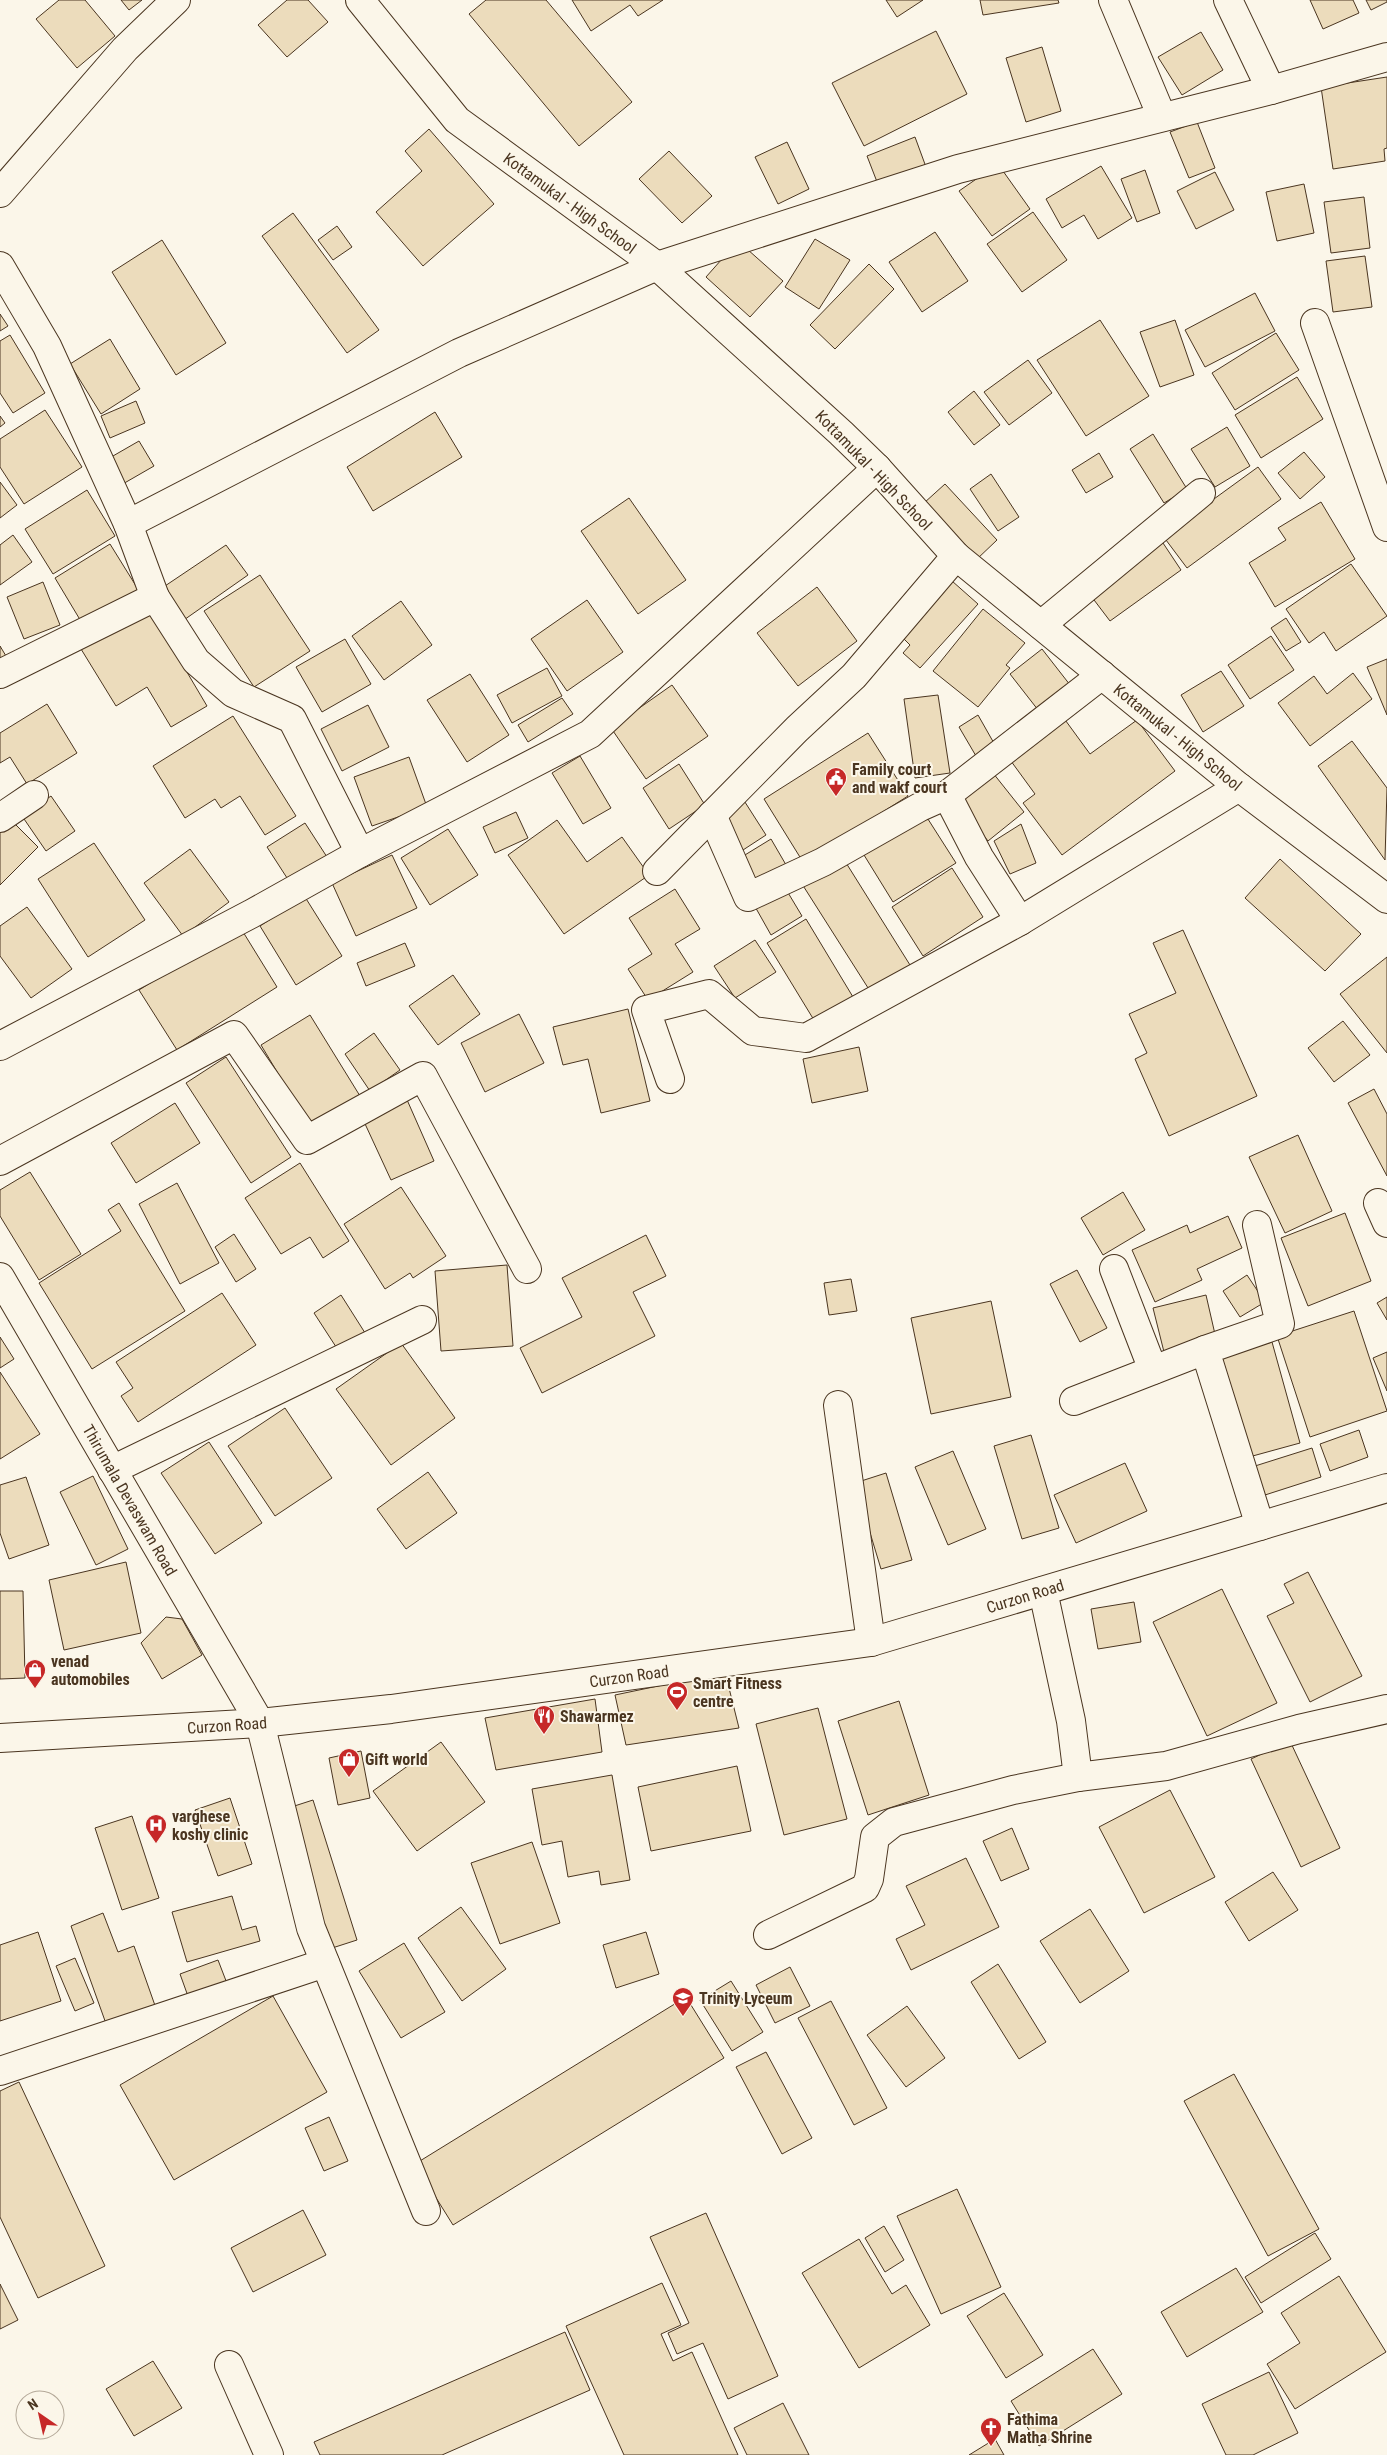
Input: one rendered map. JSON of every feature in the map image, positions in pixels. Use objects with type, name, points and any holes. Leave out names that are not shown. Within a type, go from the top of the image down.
[{"type":"street","points":[[0,193],[125,49],[176,0]]},
{"type":"street","name":"Kottamukal - High School","points":[[360,0],[457,120],[656,266],[876,468],[956,556],[1239,787],[1387,899]]},
{"type":"street","points":[[1113,0],[1162,117]]},
{"type":"street","points":[[1228,0],[1271,90]]},
{"type":"street","points":[[128,524],[459,352],[656,266],[958,169],[1271,90],[1387,57]]},
{"type":"street","points":[[0,266],[47,346],[128,524],[155,597],[196,661],[232,693],[292,720],[360,853]]},
{"type":"street","points":[[1315,323],[1387,527]]},
{"type":"street","points":[[0,1046],[251,914],[360,853],[590,734],[876,468]]},
{"type":"street","points":[[1041,625],[1201,493]]},
{"type":"street","points":[[658,871],[797,729],[854,676],[956,556]]},
{"type":"street","points":[[0,674],[155,597]]},
{"type":"street","points":[[712,815],[748,897],[823,862],[947,795],[1102,675]]},
{"type":"street","points":[[670,1080],[646,1010],[709,994],[753,1031],[806,1038],[1020,921],[1239,787]]},
{"type":"street","points":[[0,818],[34,795]]},
{"type":"street","points":[[947,795],[979,857],[1020,921]]},
{"type":"street","points":[[0,1160],[234,1035],[307,1140],[423,1076],[527,1269]]},
{"type":"street","points":[[1074,1401],[1205,1350],[1280,1324],[1257,1225]]},
{"type":"street","points":[[1114,1269],[1153,1370]]},
{"type":"street","name":"Thirumala Devaswam Road","points":[[0,1277],[260,1723],[311,1928],[426,2211]]},
{"type":"street","points":[[112,1470],[422,1320]]},
{"type":"street","points":[[1205,1350],[1260,1526]]},
{"type":"street","points":[[838,1405],[871,1642]]},
{"type":"street","name":"Curzon Road","points":[[0,1738],[260,1723],[391,1709],[871,1642],[1387,1488]]},
{"type":"street","points":[[1044,1591],[1071,1721],[1078,1777]]},
{"type":"street","points":[[768,1935],[865,1888],[869,1879],[875,1837],[894,1822],[1013,1790],[1078,1777],[1166,1766],[1299,1729],[1387,1709]]},
{"type":"street","points":[[0,2071],[325,1963]]},
{"type":"street","points":[[228,2365],[269,2455]]},
{"type":"building","points":[[59,0],[85,0],[115,36],[77,68],[36,19]]},
{"type":"building","points":[[121,0],[142,0],[129,10]]},
{"type":"building","points":[[287,0],[308,0],[328,22],[287,57],[258,25]]},
{"type":"building","points":[[486,0],[546,0],[632,102],[579,146],[469,14]]},
{"type":"building","points":[[572,0],[663,0],[638,16],[630,5],[591,31]]},
{"type":"building","points":[[886,0],[923,0],[897,17]]},
{"type":"building","points":[[980,0],[1058,0],[1059,3],[983,15]]},
{"type":"building","points":[[1310,0],[1353,0],[1359,13],[1323,29]]},
{"type":"building","points":[[1366,0],[1387,0],[1387,2],[1371,10]]},
{"type":"building","points":[[936,31],[967,94],[864,146],[832,83]]},
{"type":"building","points":[[1201,32],[1223,70],[1182,95],[1158,57]]},
{"type":"building","points":[[1042,47],[1061,111],[1026,122],[1006,58]]},
{"type":"building","points":[[1387,77],[1387,148],[1384,149],[1385,161],[1333,169],[1321,87]]},
{"type":"building","points":[[1197,122],[1215,168],[1189,178],[1170,132]]},
{"type":"building","points":[[429,129],[494,204],[423,266],[376,212],[422,171],[405,151]]},
{"type":"building","points":[[915,137],[926,167],[879,187],[867,156]]},
{"type":"building","points":[[787,142],[809,189],[778,204],[755,157]]},
{"type":"building","points":[[669,151],[712,196],[682,223],[639,179]]},
{"type":"building","points":[[998,164],[1030,209],[992,236],[959,191]]},
{"type":"building","points":[[1101,166],[1132,218],[1098,239],[1084,215],[1062,228],[1046,199]]},
{"type":"building","points":[[1145,170],[1160,213],[1137,222],[1121,179]]},
{"type":"building","points":[[1215,172],[1234,210],[1196,229],[1177,191]]},
{"type":"building","points":[[1304,184],[1314,233],[1277,241],[1266,192]]},
{"type":"building","points":[[1364,197],[1370,248],[1331,253],[1324,202]]},
{"type":"building","points":[[1033,212],[1067,260],[1022,292],[987,244]]},
{"type":"building","points":[[293,213],[379,330],[347,353],[262,236]]},
{"type":"building","points":[[337,226],[352,247],[333,260],[318,240]]},
{"type":"building","points":[[935,232],[968,281],[922,312],[889,262]]},
{"type":"building","points":[[815,239],[850,260],[819,309],[785,287]]},
{"type":"building","points":[[162,240],[226,343],[176,375],[112,272]]},
{"type":"building","points":[[738,241],[783,281],[750,317],[706,277]]},
{"type":"building","points":[[1365,256],[1372,307],[1333,312],[1326,261]]},
{"type":"building","points":[[869,264],[894,289],[835,349],[810,325]]},
{"type":"building","points":[[1255,293],[1275,331],[1205,367],[1185,330]]},
{"type":"building","points":[[0,314],[8,326],[0,331]]},
{"type":"building","points":[[1100,320],[1149,396],[1086,436],[1037,360]]},
{"type":"building","points":[[1175,320],[1194,375],[1160,387],[1140,332]]},
{"type":"building","points":[[1276,333],[1299,370],[1235,410],[1212,373]]},
{"type":"building","points":[[10,335],[45,393],[13,413],[0,393],[0,341]]},
{"type":"building","points":[[110,339],[140,389],[101,414],[70,364]]},
{"type":"building","points":[[1028,360],[1052,393],[1009,425],[984,392]]},
{"type":"building","points":[[1297,377],[1323,419],[1261,458],[1235,415]]},
{"type":"building","points":[[974,391],[1000,425],[974,445],[948,412]]},
{"type":"building","points":[[136,401],[145,423],[110,438],[101,416]]},
{"type":"building","points":[[45,410],[82,467],[24,504],[0,467],[0,439]]},
{"type":"building","points":[[435,412],[462,457],[373,511],[347,467]]},
{"type":"building","points":[[0,416],[5,423],[0,427]]},
{"type":"building","points":[[1227,427],[1250,466],[1215,487],[1191,449]]},
{"type":"building","points":[[1153,434],[1187,489],[1164,503],[1130,449]]},
{"type":"building","points":[[139,441],[154,466],[121,485],[106,460]]},
{"type":"building","points":[[1304,452],[1325,477],[1300,499],[1278,473]]},
{"type":"building","points":[[1099,453],[1113,477],[1086,493],[1072,470]]},
{"type":"building","points":[[1258,467],[1281,499],[1187,568],[1163,536]]},
{"type":"building","points":[[991,474],[1019,517],[998,531],[970,489]]},
{"type":"building","points":[[0,482],[17,505],[0,518]]},
{"type":"building","points":[[945,484],[997,540],[976,560],[924,503]]},
{"type":"building","points":[[87,490],[115,536],[53,574],[25,529]]},
{"type":"building","points":[[629,498],[686,580],[638,614],[581,531]]},
{"type":"building","points":[[1321,502],[1355,559],[1275,607],[1249,563],[1286,540],[1278,528]]},
{"type":"building","points":[[13,535],[32,562],[0,585],[0,545]]},
{"type":"building","points":[[1161,540],[1181,570],[1110,621],[1088,592]]},
{"type":"building","points":[[110,544],[141,594],[85,628],[55,578]]},
{"type":"building","points":[[226,545],[248,575],[181,622],[159,590]]},
{"type":"building","points":[[1351,564],[1387,616],[1336,651],[1324,632],[1309,643],[1286,609]]},
{"type":"building","points":[[260,575],[310,651],[254,687],[204,611]]},
{"type":"building","points":[[952,581],[978,604],[920,668],[903,653],[910,645],[902,637]]},
{"type":"building","points":[[43,582],[60,625],[24,639],[7,597]]},
{"type":"building","points":[[817,587],[857,641],[798,686],[757,633]]},
{"type":"building","points":[[587,600],[623,652],[567,691],[531,639]]},
{"type":"building","points":[[401,601],[432,645],[384,680],[352,636]]},
{"type":"building","points":[[149,608],[207,706],[171,727],[147,687],[116,706],[81,649]]},
{"type":"building","points":[[983,609],[1025,643],[1006,665],[1010,668],[978,707],[933,671]]},
{"type":"building","points":[[1286,618],[1301,642],[1286,651],[1271,628]]},
{"type":"building","points":[[1271,636],[1294,670],[1250,699],[1228,665]]},
{"type":"building","points":[[345,639],[371,684],[322,712],[296,667]]},
{"type":"building","points":[[0,646],[6,656],[0,660]]},
{"type":"building","points":[[1042,649],[1074,690],[1042,715],[1010,674]]},
{"type":"building","points":[[1387,659],[1387,715],[1367,667]]},
{"type":"building","points":[[547,668],[562,696],[512,723],[497,695]]},
{"type":"building","points":[[1221,671],[1244,706],[1203,732],[1181,695]]},
{"type":"building","points":[[1353,673],[1372,699],[1310,746],[1278,703],[1314,676],[1327,694]]},
{"type":"building","points":[[470,674],[509,735],[467,762],[427,700]]},
{"type":"building","points":[[672,685],[708,736],[646,779],[611,728]]},
{"type":"building","points":[[938,695],[950,773],[915,778],[904,699]]},
{"type":"building","points":[[562,698],[573,714],[528,742],[518,725]]},
{"type":"building","points":[[47,704],[77,753],[27,784],[10,757],[0,763],[0,733]]},
{"type":"building","points":[[368,705],[389,747],[342,771],[321,729]]},
{"type":"building","points":[[978,715],[995,745],[976,756],[959,727]]},
{"type":"building","points":[[233,716],[296,816],[265,835],[240,796],[221,808],[215,799],[185,818],[153,766]]},
{"type":"building","points":[[1063,717],[1090,754],[1137,720],[1175,771],[1062,855],[1023,803],[1035,794],[1008,757]]},
{"type":"building","name":"Family court and wakf court","points":[[868,733],[908,796],[803,862],[764,799]]},
{"type":"building","points":[[1352,741],[1387,788],[1385,860],[1318,766]]},
{"type":"building","points":[[580,756],[611,808],[583,824],[552,773]]},
{"type":"building","points":[[409,757],[427,807],[372,826],[354,777]]},
{"type":"building","points":[[679,764],[705,805],[669,829],[643,788]]},
{"type":"building","points":[[993,773],[1024,812],[988,841],[957,802]]},
{"type":"building","points":[[51,796],[75,831],[46,851],[22,816]]},
{"type":"building","points":[[743,799],[766,835],[743,850],[720,813]]},
{"type":"building","points":[[516,812],[528,838],[495,853],[483,827]]},
{"type":"building","points":[[926,816],[956,863],[893,902],[864,855]]},
{"type":"building","points":[[10,819],[38,847],[0,885],[0,829]]},
{"type":"building","points":[[557,820],[587,862],[622,837],[649,875],[564,934],[508,855]]},
{"type":"building","points":[[305,823],[327,857],[289,881],[267,847]]},
{"type":"building","points":[[1021,824],[1036,863],[1010,874],[994,841]]},
{"type":"building","points":[[448,829],[478,875],[430,905],[401,858]]},
{"type":"building","points":[[771,839],[789,870],[758,888],[740,858]]},
{"type":"building","points":[[94,843],[145,920],[88,957],[38,879]]},
{"type":"building","points":[[190,849],[229,902],[183,936],[144,883]]},
{"type":"building","points":[[392,855],[417,908],[356,936],[332,883]]},
{"type":"building","points":[[843,858],[910,965],[870,991],[802,884]]},
{"type":"building","points":[[1280,859],[1361,934],[1325,971],[1245,898]]},
{"type":"building","points":[[952,868],[983,917],[923,956],[892,907]]},
{"type":"building","points":[[784,886],[802,916],[771,935],[753,903]]},
{"type":"building","points":[[675,889],[700,929],[675,944],[693,972],[648,1000],[628,969],[652,954],[629,918]]},
{"type":"building","points":[[305,897],[342,956],[296,985],[260,926]]},
{"type":"building","points":[[27,907],[72,969],[31,998],[0,956],[0,926]]},
{"type":"building","points":[[806,919],[856,1002],[817,1025],[767,943]]},
{"type":"building","points":[[240,927],[277,987],[177,1050],[139,990]]},
{"type":"building","points":[[1183,930],[1257,1096],[1169,1136],[1135,1059],[1147,1053],[1129,1014],[1176,993],[1153,943]]},
{"type":"building","points":[[755,940],[776,972],[735,998],[714,966]]},
{"type":"building","points":[[405,943],[415,966],[366,986],[357,963]]},
{"type":"building","points":[[1387,957],[1387,1053],[1340,994]]},
{"type":"building","points":[[453,975],[480,1014],[438,1045],[409,1006]]},
{"type":"building","points":[[628,1009],[650,1101],[601,1113],[588,1059],[563,1065],[553,1027]]},
{"type":"building","points":[[519,1014],[544,1063],[485,1092],[461,1043]]},
{"type":"building","points":[[310,1015],[360,1096],[310,1127],[261,1045]]},
{"type":"building","points":[[1343,1021],[1370,1055],[1334,1082],[1308,1048]]},
{"type":"building","points":[[374,1033],[400,1070],[370,1091],[345,1054]]},
{"type":"building","points":[[859,1047],[868,1091],[812,1103],[803,1059]]},
{"type":"building","points":[[226,1057],[291,1157],[251,1183],[186,1083]]},
{"type":"building","points":[[1374,1089],[1387,1114],[1387,1176],[1348,1103]]},
{"type":"building","points":[[404,1093],[434,1161],[391,1180],[360,1113]]},
{"type":"building","points":[[175,1103],[200,1143],[136,1183],[111,1143]]},
{"type":"building","points":[[1298,1135],[1332,1211],[1285,1233],[1249,1157]]},
{"type":"building","points":[[300,1163],[349,1241],[323,1258],[310,1237],[281,1254],[245,1198]]},
{"type":"building","points":[[30,1172],[81,1254],[39,1280],[0,1216],[0,1190]]},
{"type":"building","points":[[177,1183],[219,1263],[180,1284],[139,1204]]},
{"type":"building","points":[[401,1187],[446,1256],[413,1278],[410,1273],[385,1289],[344,1224]]},
{"type":"building","points":[[1123,1192],[1145,1230],[1103,1255],[1081,1218]]},
{"type":"building","points":[[119,1203],[185,1311],[92,1369],[39,1283],[121,1231],[108,1210]]},
{"type":"building","points":[[1345,1213],[1371,1281],[1308,1306],[1281,1238]]},
{"type":"building","points":[[1228,1216],[1242,1248],[1197,1269],[1202,1280],[1155,1302],[1132,1250],[1187,1225],[1190,1233]]},
{"type":"building","points":[[234,1234],[256,1269],[236,1282],[215,1247]]},
{"type":"building","points":[[646,1235],[666,1276],[633,1292],[655,1336],[542,1393],[520,1348],[582,1317],[562,1278]]},
{"type":"building","points":[[507,1265],[513,1346],[441,1351],[435,1271]]},
{"type":"building","points":[[1077,1270],[1107,1328],[1080,1342],[1050,1284]]},
{"type":"building","points":[[1247,1275],[1265,1302],[1240,1317],[1223,1291]]},
{"type":"building","points":[[851,1279],[857,1311],[829,1315],[824,1283]]},
{"type":"building","points":[[222,1293],[256,1345],[138,1422],[121,1396],[133,1388],[116,1362]]},
{"type":"building","points":[[341,1295],[367,1336],[340,1353],[314,1313]]},
{"type":"building","points":[[1206,1295],[1217,1343],[1165,1356],[1153,1308]]},
{"type":"building","points":[[1387,1297],[1387,1320],[1377,1303]]},
{"type":"building","points":[[991,1301],[1011,1397],[931,1414],[911,1318]]},
{"type":"building","points":[[1354,1311],[1387,1411],[1310,1437],[1277,1336]]},
{"type":"building","points":[[0,1337],[14,1359],[0,1368]]},
{"type":"building","points":[[1272,1342],[1300,1443],[1249,1457],[1220,1357]]},
{"type":"building","points":[[401,1343],[455,1418],[391,1465],[336,1389]]},
{"type":"building","points":[[1387,1352],[1387,1391],[1373,1358]]},
{"type":"building","points":[[0,1372],[40,1434],[0,1459]]},
{"type":"building","points":[[285,1408],[332,1478],[275,1516],[228,1446]]},
{"type":"building","points":[[1359,1430],[1368,1457],[1330,1471],[1320,1444]]},
{"type":"building","points":[[1031,1435],[1059,1528],[1022,1539],[994,1446]]},
{"type":"building","points":[[209,1442],[262,1523],[215,1554],[161,1473]]},
{"type":"building","points":[[1312,1448],[1321,1477],[1265,1495],[1255,1466]]},
{"type":"building","points":[[953,1451],[986,1529],[948,1545],[915,1467]]},
{"type":"building","points":[[1125,1463],[1147,1511],[1076,1543],[1054,1495]]},
{"type":"building","points":[[428,1472],[457,1513],[406,1549],[377,1509]]},
{"type":"building","points":[[886,1473],[912,1560],[881,1569],[855,1483]]},
{"type":"building","points":[[93,1476],[128,1549],[96,1565],[60,1492]]},
{"type":"building","points":[[26,1477],[49,1545],[9,1559],[0,1533],[0,1485]]},
{"type":"building","points":[[126,1562],[141,1633],[64,1650],[49,1580]]},
{"type":"building","points":[[1308,1572],[1362,1676],[1310,1702],[1267,1616],[1294,1603],[1284,1584]]},
{"type":"building","points":[[1222,1589],[1277,1703],[1207,1736],[1153,1622]]},
{"type":"building","points":[[0,1591],[23,1591],[25,1678],[0,1679]]},
{"type":"building","points":[[1134,1602],[1141,1642],[1098,1649],[1091,1609]]},
{"type":"building","points":[[166,1617],[182,1619],[202,1655],[162,1679],[141,1643]]},
{"type":"building","name":"Smart Fitness centre","points":[[725,1672],[739,1728],[626,1745],[615,1695]]},
{"type":"building","name":"Shawarmez","points":[[595,1699],[602,1752],[496,1770],[485,1718]]},
{"type":"building","points":[[899,1701],[929,1795],[868,1815],[838,1721]]},
{"type":"building","points":[[818,1708],[847,1819],[784,1835],[756,1724]]},
{"type":"building","points":[[1290,1741],[1340,1848],[1301,1867],[1251,1759]]},
{"type":"building","points":[[441,1742],[485,1802],[417,1851],[373,1791]]},
{"type":"building","name":"Gift world","points":[[361,1751],[370,1798],[338,1805],[329,1758]]},
{"type":"building","points":[[737,1766],[751,1831],[651,1851],[638,1787]]},
{"type":"building","points":[[612,1775],[630,1880],[601,1885],[599,1871],[568,1877],[562,1841],[542,1845],[532,1789]]},
{"type":"building","points":[[1170,1790],[1215,1877],[1144,1913],[1099,1827]]},
{"type":"building","points":[[230,1798],[252,1864],[218,1876],[195,1810]]},
{"type":"building","points":[[313,1800],[357,1940],[326,1950],[282,1810]]},
{"type":"building","points":[[132,1816],[159,1898],[122,1910],[95,1828]]},
{"type":"building","points":[[1012,1828],[1029,1869],[1001,1881],[983,1841]]},
{"type":"building","points":[[532,1842],[560,1923],[500,1944],[471,1863]]},
{"type":"building","points":[[966,1858],[999,1927],[911,1970],[896,1939],[925,1925],[906,1886]]},
{"type":"building","points":[[1273,1872],[1298,1910],[1249,1941],[1225,1902]]},
{"type":"building","points":[[232,1896],[242,1930],[256,1926],[260,1941],[187,1962],[172,1912]]},
{"type":"building","points":[[461,1907],[506,1969],[462,2001],[418,1938]]},
{"type":"building","points":[[1090,1909],[1129,1971],[1080,2003],[1040,1941]]},
{"type":"building","points":[[103,1913],[118,1952],[134,1946],[158,2014],[109,2032],[71,1926]]},
{"type":"building","points":[[38,1932],[61,2001],[0,2021],[0,1945]]},
{"type":"building","points":[[646,1932],[659,1974],[616,1988],[603,1945]]},
{"type":"building","points":[[404,1943],[445,2012],[401,2038],[359,1971]]},
{"type":"building","points":[[75,1958],[94,2003],[75,2011],[56,1966]]},
{"type":"building","points":[[218,1960],[228,1986],[189,1999],[180,1974]]},
{"type":"building","points":[[998,1964],[1046,2042],[1019,2059],[971,1982]]},
{"type":"building","points":[[790,1967],[810,2006],[775,2023],[756,1985]]},
{"type":"building","points":[[731,1981],[763,2032],[732,2051],[700,2000]]},
{"type":"building","points":[[273,1996],[327,2092],[174,2180],[120,2085]]},
{"type":"building","points":[[686,1997],[724,2058],[453,2225],[415,2164]]},
{"type":"building","points":[[831,2001],[887,2108],[854,2125],[798,2018]]},
{"type":"building","points":[[907,2006],[945,2058],[906,2087],[867,2035]]},
{"type":"building","points":[[766,2052],[812,2138],[782,2154],[736,2067]]},
{"type":"building","points":[[1234,2074],[1319,2229],[1268,2256],[1184,2101]]},
{"type":"building","points":[[19,2082],[105,2266],[38,2298],[0,2217],[0,2091]]},
{"type":"building","points":[[329,2117],[348,2161],[324,2171],[305,2128]]},
{"type":"building","points":[[957,2189],[1001,2287],[941,2314],[897,2216]]},
{"type":"building","points":[[303,2210],[326,2255],[253,2292],[231,2248]]},
{"type":"building","points":[[706,2213],[778,2376],[728,2399],[703,2343],[677,2354],[668,2333],[689,2323],[650,2237]]},
{"type":"building","points":[[884,2226],[904,2260],[885,2272],[865,2238]]},
{"type":"building","points":[[1315,2233],[1331,2259],[1261,2303],[1245,2277]]},
{"type":"building","points":[[859,2239],[892,2294],[906,2285],[930,2325],[859,2368],[802,2273]]},
{"type":"building","points":[[1236,2268],[1263,2312],[1187,2357],[1161,2312]]},
{"type":"building","points":[[1339,2276],[1386,2352],[1295,2409],[1267,2364],[1300,2343],[1281,2313]]},
{"type":"building","points":[[662,2283],[681,2325],[661,2334],[673,2361],[692,2352],[738,2455],[624,2455],[566,2326]]},
{"type":"building","points":[[0,2284],[18,2320],[0,2329]]},
{"type":"building","points":[[1004,2293],[1043,2355],[1006,2378],[967,2316]]},
{"type":"building","points":[[565,2332],[590,2390],[442,2455],[320,2455],[314,2442]]},
{"type":"building","points":[[1093,2349],[1122,2394],[1039,2446],[1011,2401]]},
{"type":"building","points":[[153,2361],[182,2408],[134,2436],[106,2389]]},
{"type":"building","points":[[1269,2372],[1298,2433],[1253,2455],[1226,2455],[1202,2404]]},
{"type":"building","points":[[783,2403],[809,2455],[747,2455],[734,2428]]},
{"type":"building","name":"Fathima Matha Shrine","points":[[995,2439],[1004,2455],[969,2455]]},
{"type":"place","name":"Family court and wakf court","points":[[836,797]]},
{"type":"place","name":"venad automobiles","points":[[35,1689]]},
{"type":"place","name":"Smart Fitness centre","points":[[677,1711]]},
{"type":"place","name":"Shawarmez","points":[[544,1735]]},
{"type":"place","name":"Gift world","points":[[349,1778]]},
{"type":"place","name":"varghese koshy clinic","points":[[156,1844]]},
{"type":"place","name":"Trinity Lyceum","points":[[683,2017]]},
{"type":"place","name":"Fathima Matha Shrine","points":[[991,2447]]}]
